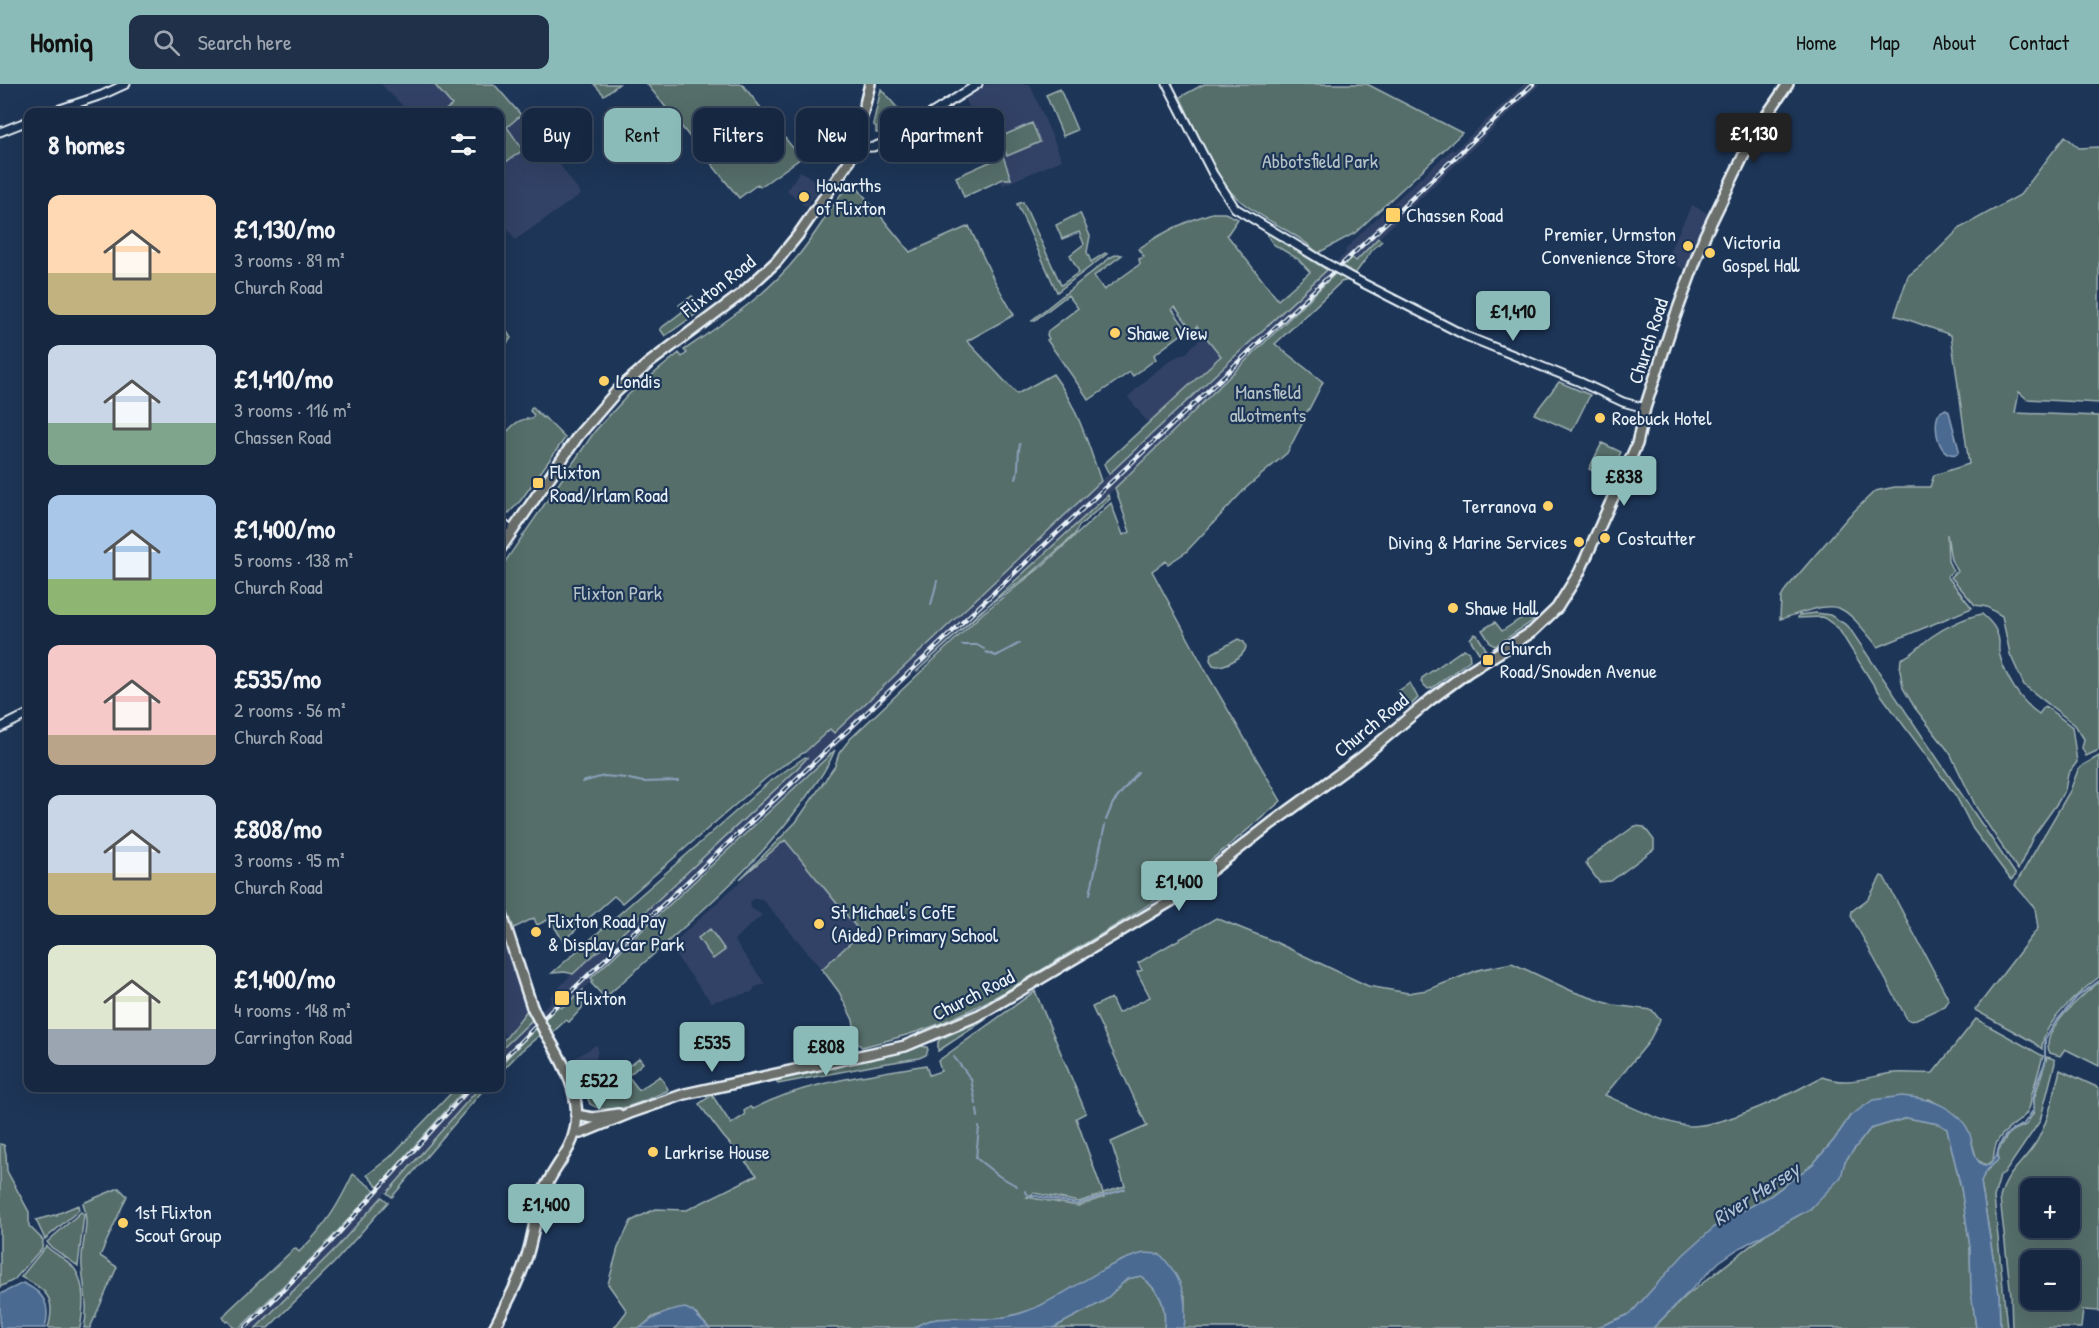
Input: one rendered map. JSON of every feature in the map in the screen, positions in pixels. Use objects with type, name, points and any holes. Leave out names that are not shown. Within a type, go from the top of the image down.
[{"type":"main road","name":"Flixton Road","points":[[864,108],[870,84]]},
{"type":"main road","name":"Church Road","points":[[630,1113],[685,1094],[773,1073],[885,1051],[946,1030],[996,1006],[1186,891],[1272,823],[1361,758],[1430,700],[1468,672],[1532,632],[1549,617],[1579,573],[1637,444],[1646,408],[1686,282],[1705,235],[1754,134],[1788,84]]},
{"type":"main road","name":"Flixton Road","points":[[504,543],[578,436],[617,391],[649,363],[740,295],[776,262],[798,235],[847,162]]},
{"type":"main road","points":[[494,1328],[525,1262],[546,1185],[570,1145],[576,1115],[574,1091],[562,1060],[532,1007],[504,921]]},
{"type":"main road","points":[[576,1115],[593,1118],[630,1113]]},
{"type":"main road","points":[[574,1133],[581,1133],[630,1113]]},
{"type":"street","points":[[63,108],[126,84]]},
{"type":"street","points":[[868,147],[886,142],[978,84]]},
{"type":"street","points":[[1167,84],[1213,174],[1230,202],[1248,217],[1351,277],[1466,336],[1623,402],[1646,408]]},
{"type":"street","points":[[0,132],[24,123]]},
{"type":"street","points":[[504,524],[512,531]]},
{"type":"street","points":[[0,728],[24,716]]},
{"type":"shaded area","points":[[381,84],[494,84],[522,116],[522,162],[558,162],[581,194],[515,240],[504,222],[504,108],[405,108]]},
{"type":"shaded area","points":[[987,84],[1030,84],[1062,160],[1003,185],[993,162],[1004,162],[1004,108],[969,108],[965,98]]},
{"type":"shaded area","points":[[1524,84],[1540,84],[1355,261],[1351,258],[1108,495],[984,607],[591,978],[593,980],[561,1008],[558,1006],[504,1061],[504,1047],[552,1000],[550,997],[571,975],[598,951],[612,943],[794,772],[807,759],[805,752],[830,729],[834,733],[1346,253],[1345,250],[1365,229],[1452,149],[1454,151]]},
{"type":"shaded area","points":[[800,171],[822,185],[806,207],[787,190]]},
{"type":"shaded area","points":[[1692,205],[1709,214],[1686,270],[1665,260]]},
{"type":"shaded area","points":[[1204,337],[1221,356],[1148,423],[1128,397],[1150,376],[1174,358],[1188,352]]},
{"type":"shaded area","points":[[1946,409],[1949,412],[1959,450],[1957,454],[1951,454],[1941,447],[1937,434],[1938,415]]},
{"type":"shaded area","name":"St Michael's CofE (Aided) Primary School","points":[[785,840],[862,933],[822,969],[762,899],[754,898],[750,902],[751,908],[762,915],[734,940],[765,984],[755,987],[752,992],[711,1002],[669,947]]},
{"type":"shaded area","points":[[504,940],[528,1009],[506,1038],[504,1034]]},
{"type":"shaded area","points":[[596,1045],[598,1047],[596,1060],[610,1073],[581,1083],[569,1062]]},
{"type":"shaded area","points":[[462,1092],[475,1092],[336,1248],[256,1328],[240,1328],[324,1246]]},
{"type":"shaded area","points":[[1902,1096],[1936,1103],[1957,1115],[1968,1130],[1975,1156],[1980,1163],[1989,1164],[1998,1154],[1998,1160],[1985,1172],[1981,1182],[1999,1294],[2000,1328],[1976,1328],[1971,1291],[1970,1247],[1961,1188],[1947,1129],[1939,1124],[1907,1118],[1870,1129],[1845,1161],[1841,1177],[1810,1209],[1719,1262],[1653,1328],[1596,1328],[1630,1314],[1683,1255],[1719,1223],[1770,1196],[1813,1164],[1834,1140],[1850,1116],[1873,1100]]},
{"type":"shaded area","points":[[1144,1253],[1160,1254],[1174,1271],[1184,1297],[1184,1328],[1164,1328],[1164,1311],[1160,1298],[1153,1287],[1141,1276],[1127,1279],[1104,1301],[1053,1328],[915,1328],[923,1323],[944,1318],[991,1319],[1021,1313],[1057,1297],[1107,1267]]},
{"type":"shaded area","points":[[23,1283],[37,1291],[44,1301],[47,1313],[45,1328],[0,1328],[0,1294]]},
{"type":"shaded area","points":[[685,1308],[692,1311],[709,1328],[640,1328],[661,1315]]},
{"type":"green space","points":[[434,84],[494,84],[521,115],[507,127],[522,151],[504,163],[504,108],[448,108],[452,105]]},
{"type":"green space","points":[[594,84],[619,84],[604,95]]},
{"type":"green space","points":[[647,84],[742,84],[761,108],[693,108],[693,141],[681,126],[681,108],[666,108]]},
{"type":"green space","name":"Abbotsfield Park","points":[[1204,84],[1367,84],[1462,133],[1355,233],[1318,253],[1299,238],[1246,206],[1220,178],[1180,97]]},
{"type":"green space","points":[[881,89],[897,108],[880,108],[880,132],[876,133],[876,127],[873,124]]},
{"type":"green space","points":[[1060,89],[1077,130],[1063,136],[1046,95]]},
{"type":"green space","points":[[1032,123],[1040,142],[1007,156],[1004,148],[1004,135]]},
{"type":"green space","points":[[2065,136],[2079,148],[2099,147],[2099,403],[2027,399],[2019,392],[2015,413],[2099,416],[2099,750],[2086,756],[2082,748],[2084,739],[2075,725],[2024,685],[2010,654],[2002,616],[1987,607],[1975,605],[1951,577],[1958,571],[1951,560],[1947,534],[1948,561],[1953,571],[1947,576],[1972,608],[1878,647],[1854,619],[1836,607],[1815,609],[1780,619],[1781,598],[1786,589],[1849,516],[1875,491],[1895,487],[1930,487],[1934,475],[1969,464],[1951,335],[1895,315],[1908,276],[1960,228],[2020,195]]},
{"type":"green space","points":[[784,137],[796,152],[796,162],[760,187],[758,184],[739,198],[710,162],[784,162]]},
{"type":"green space","points":[[1004,159],[1011,179],[1003,179],[964,197],[956,177],[990,162],[1004,162]]},
{"type":"green space","name":"Flixton Park","points":[[851,180],[910,252],[969,226],[993,278],[1014,315],[967,341],[1017,394],[1053,374],[1075,412],[1101,481],[834,733],[830,729],[805,752],[765,779],[622,903],[614,896],[563,941],[550,919],[537,925],[534,918],[514,928],[504,904],[504,563],[595,431],[629,394],[679,353],[682,357],[687,353],[684,350],[745,307],[786,270],[805,247]]},
{"type":"green space","points":[[1023,202],[1061,285],[1079,272],[1070,255],[1084,244],[1079,232],[1062,239],[1056,225],[1080,213],[1090,236],[1087,252],[1091,262],[1107,254],[1057,292],[1017,204]]},
{"type":"green space","points":[[1212,213],[1225,213],[1238,219],[1227,235],[1278,300],[1310,272],[1298,259],[1273,244],[1268,233],[1327,270],[1109,474],[1104,464],[1221,356],[1197,326],[1193,331],[1175,307],[1172,309],[1187,330],[1154,355],[1156,359],[1133,376],[1130,372],[1089,400],[1047,340],[1049,339],[1048,331],[1078,308],[1068,295],[1032,320],[1111,257],[1122,255],[1094,276],[1104,290],[1140,264],[1139,259],[1144,257],[1138,249],[1174,228]]},
{"type":"green space","points":[[1378,238],[1382,241],[1373,249],[1355,274],[1343,266],[1351,257],[1356,261]]},
{"type":"green space","name":"Mansfield allotments","points":[[1336,273],[1349,280],[1341,282],[1275,344],[1323,382],[1303,417],[1304,420],[1287,453],[1246,488],[1186,552],[1168,564],[1166,561],[1152,571],[1210,679],[1281,801],[1178,885],[1138,912],[990,1000],[912,1034],[862,1047],[857,1043],[853,1020],[839,992],[822,969],[861,933],[785,840],[740,879],[796,822],[835,766],[839,753],[850,739],[983,613],[1041,567],[1111,503],[1123,535],[1130,532],[1115,488]]},
{"type":"green space","points":[[692,296],[702,310],[665,336],[660,329],[683,311],[679,305]]},
{"type":"green space","points":[[504,327],[511,338],[504,348]]},
{"type":"green space","points":[[1559,382],[1590,395],[1572,431],[1534,414]]},
{"type":"green space","points":[[532,407],[565,438],[521,500],[509,513],[504,510],[504,435],[518,422],[532,419],[534,415],[530,411]]},
{"type":"green space","points":[[1602,443],[1621,452],[1608,479],[1589,469]]},
{"type":"green space","points":[[1108,495],[1110,499],[1079,526],[1075,534],[1034,571],[987,606]]},
{"type":"green space","points":[[1816,613],[1830,615],[1848,626],[2016,875],[2011,880],[1973,829],[1956,796],[1873,684],[1838,628],[1823,617],[1798,618],[1799,615]]},
{"type":"green space","points":[[1982,614],[1996,630],[2003,664],[2020,696],[2039,714],[2045,706],[2072,727],[2077,762],[2068,774],[2065,790],[2033,837],[2018,870],[1976,807],[1950,753],[1915,708],[1903,688],[1900,670],[1901,659],[1915,651],[1931,637],[1969,617]]},
{"type":"green space","points":[[1523,617],[1534,620],[1495,646],[1491,644],[1482,630],[1495,622],[1502,631]]},
{"type":"green space","points":[[1474,634],[1486,649],[1479,653],[1470,639]]},
{"type":"green space","points":[[1238,639],[1244,642],[1246,647],[1241,655],[1227,664],[1213,665],[1210,660],[1211,654]]},
{"type":"green space","points":[[1464,649],[1469,652],[1470,660],[1432,688],[1428,689],[1421,682],[1422,678]]},
{"type":"green space","points":[[1410,683],[1418,698],[1409,707],[1397,692]]},
{"type":"green space","points":[[835,750],[811,791],[757,857],[708,906],[605,998],[591,983],[593,980],[591,978]]},
{"type":"green space","points":[[2099,756],[2099,977],[2073,999],[2055,1019],[2043,1039],[2042,1049],[1975,1010],[2038,928],[2035,908],[2015,885],[2070,791],[2078,770]]},
{"type":"green space","points":[[805,757],[807,758],[794,772],[612,943],[598,951],[573,974],[552,973],[768,783]]},
{"type":"green space","points":[[1635,826],[1644,827],[1654,840],[1654,849],[1611,881],[1599,882],[1586,864],[1587,860]]},
{"type":"green space","points":[[1881,876],[1884,877],[1949,1000],[1945,1006],[1912,1021],[1907,1019],[1851,916],[1852,911],[1869,898]]},
{"type":"green space","points":[[1216,918],[1273,941],[1368,986],[1408,993],[1427,990],[1478,970],[1512,963],[1574,992],[1613,1005],[1652,1010],[1660,1020],[1648,1043],[1605,1095],[1672,1123],[1692,1126],[1740,1115],[1822,1077],[1850,1081],[1894,1073],[1933,1073],[1976,1019],[2043,1056],[2027,1112],[2001,1136],[1996,1144],[1993,1161],[1986,1165],[1977,1160],[1970,1137],[1962,1122],[1950,1111],[1929,1099],[1850,1116],[1834,1140],[1813,1164],[1649,1294],[1630,1314],[1596,1328],[1184,1328],[1185,1296],[1160,1254],[1128,1258],[1045,1305],[995,1319],[945,1318],[923,1323],[915,1328],[709,1328],[696,1314],[669,1311],[653,1317],[640,1328],[614,1328],[627,1311],[608,1284],[618,1248],[631,1221],[655,1209],[687,1210],[757,1175],[699,1104],[712,1095],[731,1124],[745,1115],[744,1111],[750,1107],[753,1109],[815,1086],[926,1065],[929,1075],[941,1071],[938,1061],[1035,991],[1086,1113],[1076,1118],[1103,1193],[1125,1186],[1111,1142],[1147,1126],[1092,1007],[1111,998],[1118,1013],[1150,997],[1137,972],[1142,970],[1138,963]],"holes":[[[1034,1193],[1079,1202],[1103,1194],[1104,1197],[1078,1206],[1027,1197]]]},
{"type":"green space","points":[[710,929],[725,950],[713,959],[698,938]]},
{"type":"green space","points":[[2099,982],[2099,1066],[2065,1049],[2060,1056],[2050,1053],[2048,1044],[2056,1024]]},
{"type":"green space","points":[[583,990],[582,1008],[569,1022],[566,1020],[552,1033],[544,1019],[558,1006],[561,1008]]},
{"type":"green space","points":[[528,1009],[533,1019],[504,1047],[506,1038]]},
{"type":"green space","points":[[985,1020],[938,1051],[940,1039]]},
{"type":"green space","points":[[537,1027],[541,1034],[504,1069],[504,1061]]},
{"type":"green space","points":[[920,1046],[927,1047],[928,1050],[926,1055],[919,1058],[778,1084],[776,1079],[897,1053]]},
{"type":"green space","points":[[2047,1057],[2054,1059],[2055,1063],[2040,1121],[2004,1174],[2000,1176],[1994,1197],[2007,1328],[2000,1328],[1999,1294],[1981,1182],[1985,1172],[1998,1160],[1998,1151],[2007,1136],[2012,1131],[2026,1125],[2034,1112],[2034,1099]]},
{"type":"green space","points":[[639,1058],[643,1063],[628,1076],[639,1090],[660,1076],[667,1091],[618,1109],[599,1108],[590,1104],[586,1094],[589,1090],[621,1072]]},
{"type":"green space","points":[[2060,1070],[2099,1088],[2099,1311],[2083,1310],[2081,1328],[2012,1328],[2011,1296],[2000,1198],[2006,1181],[2037,1141],[2051,1106]]},
{"type":"green space","points":[[452,1092],[462,1092],[378,1187],[367,1175],[390,1157]]},
{"type":"green space","points":[[475,1092],[482,1092],[392,1197],[387,1193]]},
{"type":"green space","points":[[1907,1118],[1939,1124],[1947,1128],[1961,1188],[1970,1247],[1971,1291],[1976,1328],[1653,1328],[1686,1296],[1767,1233],[1810,1209],[1840,1177],[1845,1161],[1870,1129]]},
{"type":"green space","points":[[0,1144],[4,1145],[7,1171],[29,1212],[29,1226],[43,1240],[42,1248],[14,1280],[0,1287]]},
{"type":"green space","points":[[353,1174],[375,1190],[324,1246],[240,1328],[234,1328],[228,1321],[226,1322],[223,1317],[228,1311],[295,1248],[299,1252],[324,1225]]},
{"type":"green space","points":[[119,1188],[127,1196],[100,1256],[117,1267],[90,1328],[84,1328],[86,1305],[82,1259],[86,1220],[83,1203]]},
{"type":"green space","points":[[382,1197],[388,1202],[334,1263],[268,1328],[256,1328],[336,1248]]},
{"type":"green space","points":[[78,1205],[79,1210],[45,1239],[36,1220],[57,1216]]},
{"type":"green space","points":[[81,1212],[84,1214],[78,1266],[47,1242]]},
{"type":"green space","points":[[46,1246],[69,1263],[79,1277],[83,1293],[80,1328],[48,1328],[51,1309],[47,1296],[43,1290],[21,1277]]},
{"type":"green space","points":[[1141,1276],[1153,1287],[1163,1305],[1164,1328],[1053,1328],[1104,1301],[1127,1279]]},
{"type":"waterway","points":[[1016,479],[1020,444]]},
{"type":"waterway","points":[[931,605],[937,581]]},
{"type":"waterway","points":[[986,652],[996,656],[1020,643]]},
{"type":"waterway","points":[[962,645],[977,645],[984,649]]},
{"type":"waterway","points":[[1106,820],[1113,803],[1138,772]]},
{"type":"waterway","points":[[582,782],[604,776],[626,778]]},
{"type":"waterway","points":[[629,779],[643,782],[678,781]]},
{"type":"waterway","points":[[1090,894],[1105,825]]},
{"type":"waterway","points":[[1997,1156],[2005,1136],[2023,1125],[2034,1109],[2033,1099],[2037,1082],[2045,1063],[2045,1040],[2055,1023],[2077,997],[2099,981]]},
{"type":"waterway","points":[[954,1057],[971,1079],[976,1104]]},
{"type":"waterway","points":[[977,1109],[978,1117]]},
{"type":"waterway","points":[[979,1127],[976,1158],[999,1176],[1017,1186]]},
{"type":"waterway","points":[[1025,1191],[1029,1196],[1078,1204],[1125,1189]]},
{"type":"railway","points":[[504,1058],[563,999],[1533,84]]},
{"type":"railway","points":[[245,1328],[328,1245],[466,1092]]},
{"type":"place","name":"Howarths of Flixton","points":[[804,197]]},
{"type":"place","name":"Chassen Road","points":[[1393,215]]},
{"type":"place","name":"Premier, Urmston Convenience Store","points":[[1688,246]]},
{"type":"place","name":"Victoria Gospel Hall","points":[[1710,253]]},
{"type":"place","name":"Shawe View","points":[[1115,333]]},
{"type":"place","name":"Londis","points":[[604,381]]},
{"type":"place","name":"Roebuck Hotel","points":[[1600,418]]},
{"type":"place","name":"Flixton Road/Irlam Road","points":[[538,483]]},
{"type":"place","name":"Terranova","points":[[1548,506]]},
{"type":"place","name":"Costcutter","points":[[1605,538]]},
{"type":"place","name":"Diving & Marine Services","points":[[1579,542]]},
{"type":"place","name":"Shawe Hall","points":[[1453,608]]},
{"type":"place","name":"Church Road/Snowden Avenue","points":[[1488,660]]},
{"type":"place","name":"St Michael's CofE (Aided) Primary School","points":[[819,924]]},
{"type":"place","name":"Flixton Road Pay & Display Car Park","points":[[536,932]]},
{"type":"place","name":"Flixton","points":[[562,998]]},
{"type":"place","name":"Larkrise House","points":[[653,1152]]},
{"type":"place","name":"1st Flixton Scout Group","points":[[123,1223]]},
{"type":"water label","name":"River Mersey","points":[[1756,1194]]}]
